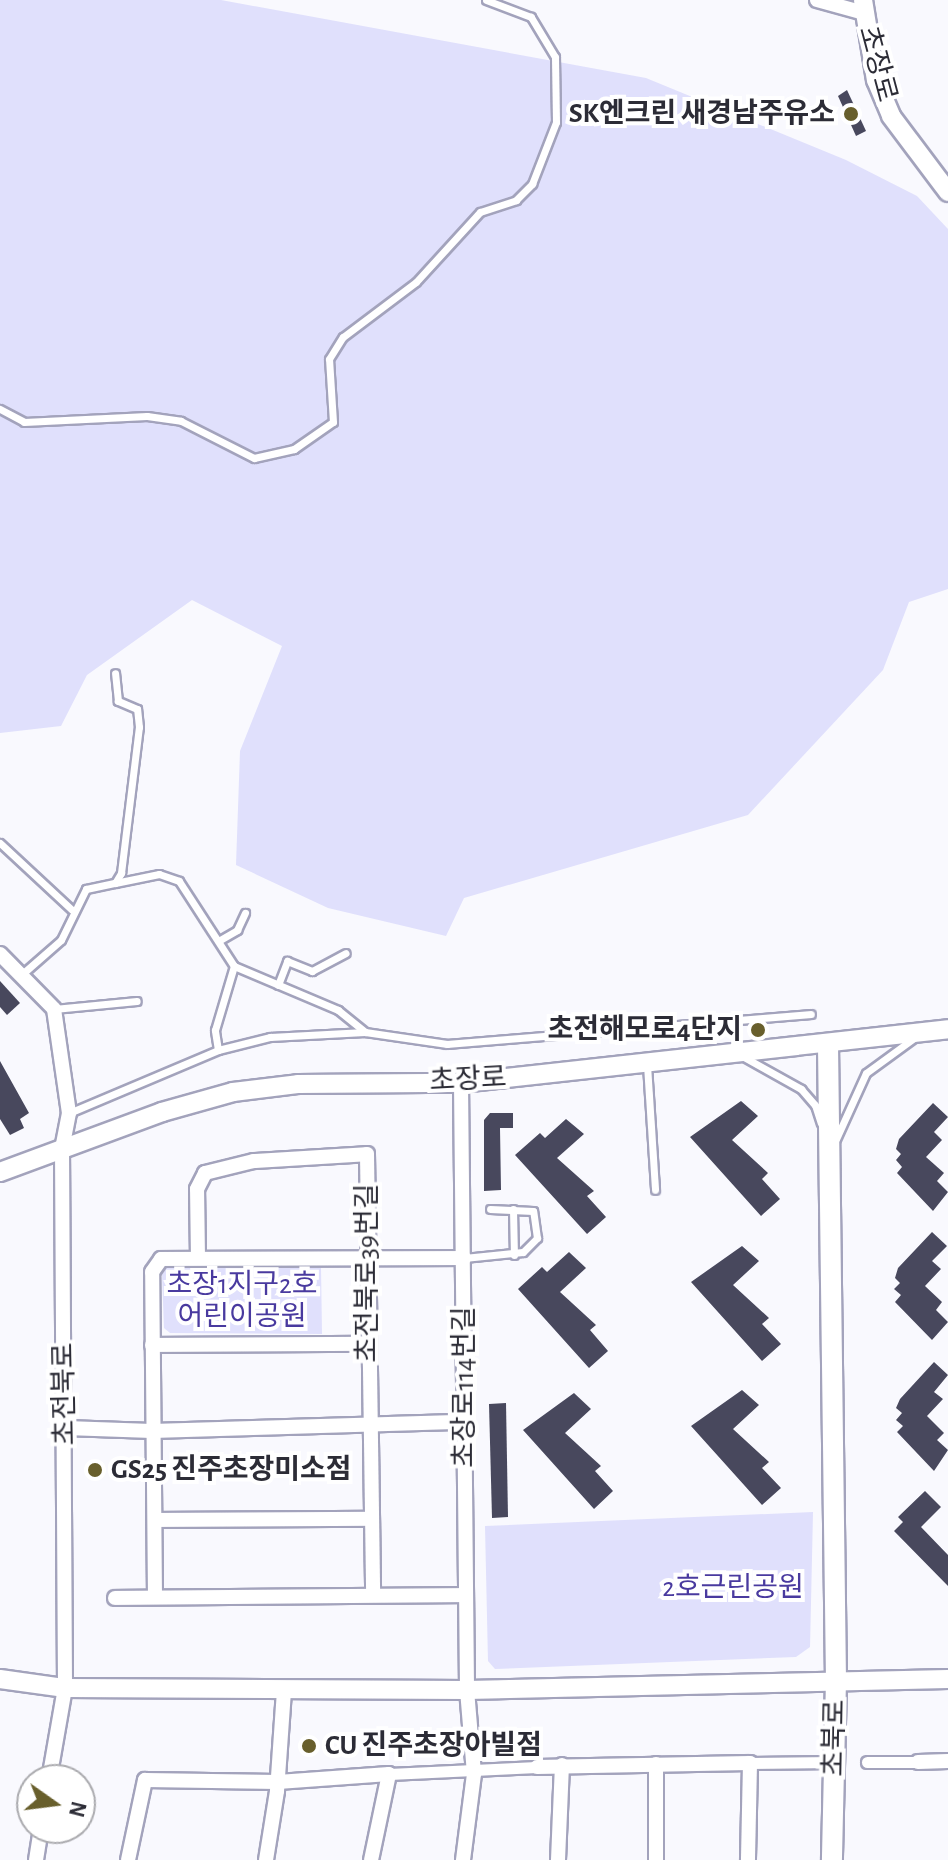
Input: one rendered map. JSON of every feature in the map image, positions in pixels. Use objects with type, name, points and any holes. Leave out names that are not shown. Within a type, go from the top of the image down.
[{"type":"main road","points":[[828,1045],[836,1680]]},
{"type":"main road","name":"초북로","points":[[832,1860],[836,1680]]},
{"type":"street","name":"초장로","points":[[817,0],[864,6],[876,80],[891,116],[948,192]]},
{"type":"street","points":[[0,954],[54,1009]]},
{"type":"street","name":"초전북로","points":[[52,1764],[65,1688],[66,1428],[62,1148],[69,1113],[54,1009]]},
{"type":"street","name":"초장로","points":[[0,1172],[62,1148],[233,1092],[312,1083],[461,1083],[740,1055],[948,1029]]},
{"type":"street","name":"초장로114번길","points":[[461,1083],[467,1690],[474,1774],[463,1860]]},
{"type":"street","name":"초전북로39번길","points":[[198,1258],[197,1189],[205,1173],[254,1161],[352,1151],[367,1154],[368,1423],[373,1595]]},
{"type":"street","points":[[155,1597],[152,1272],[161,1259],[464,1258]]},
{"type":"street","points":[[152,1345],[368,1344]]},
{"type":"street","points":[[66,1428],[152,1431],[464,1422]]},
{"type":"street","points":[[155,1520],[371,1519]]},
{"type":"street","points":[[115,1598],[466,1595]]},
{"type":"street","points":[[0,1679],[65,1688],[284,1690],[467,1690],[836,1680]]},
{"type":"street","name":"초북로","points":[[836,1680],[948,1679]]},
{"type":"street","points":[[266,1860],[278,1782],[284,1690]]},
{"type":"street","points":[[867,1762],[948,1761]]},
{"type":"street","points":[[128,1860],[145,1780],[278,1782],[389,1774],[474,1774],[562,1765],[834,1762]]},
{"type":"street","points":[[748,1860],[750,1763]]},
{"type":"street","points":[[656,1764],[656,1860]]},
{"type":"street","points":[[558,1860],[562,1765]]},
{"type":"street","points":[[371,1860],[389,1774]]},
{"type":"lane","points":[[0,409],[24,422],[147,416],[181,421],[254,458],[294,449],[333,422],[329,359],[343,337],[416,282],[480,212],[516,200],[532,184],[556,122],[555,57],[531,17],[486,0]]},
{"type":"lane","points":[[115,673],[118,701],[137,709],[139,727],[121,873],[115,883]]},
{"type":"lane","points":[[0,843],[3,852],[72,910]]},
{"type":"lane","points":[[21,975],[61,940],[72,910],[86,889],[159,874],[179,881],[234,966],[338,1010],[365,1032]]},
{"type":"lane","points":[[220,940],[237,930],[245,913]]},
{"type":"lane","points":[[278,985],[287,961],[312,971],[346,953]]},
{"type":"lane","points":[[218,1050],[215,1030],[234,966]]},
{"type":"lane","points":[[54,1009],[137,1001]]},
{"type":"lane","points":[[69,1113],[218,1050],[270,1037],[365,1032],[447,1044],[811,1014]]},
{"type":"lane","points":[[830,1152],[866,1073],[918,1035]]},
{"type":"lane","points":[[740,1055],[801,1089],[815,1105],[830,1152]]},
{"type":"lane","points":[[647,1065],[655,1190]]},
{"type":"lane","points":[[464,1258],[514,1255],[532,1246],[537,1220],[533,1211],[490,1209]]},
{"type":"lane","points":[[513,1209],[514,1255]]},
{"type":"green space","points":[[0,0],[221,0],[646,78],[846,160],[917,196],[948,229],[948,589],[909,602],[883,670],[748,815],[464,898],[446,936],[328,908],[236,865],[240,751],[282,646],[192,600],[87,675],[61,726],[0,733]]},
{"type":"green space","name":"초장1지구2호 어린이공원","points":[[167,1267],[321,1268],[322,1334],[170,1333],[164,1328],[162,1274]]},
{"type":"green space","name":"2호근린공원","points":[[813,1512],[810,1647],[796,1657],[495,1669],[488,1661],[485,1526]]},
{"type":"building","points":[[847,90],[866,131],[856,136],[838,96]]},
{"type":"building","points":[[0,981],[20,1003],[7,1015],[0,1007]]},
{"type":"building","points":[[0,1061],[29,1113],[20,1119],[24,1128],[10,1135],[0,1119]]},
{"type":"building","points":[[741,1101],[758,1116],[732,1140],[768,1173],[762,1179],[780,1199],[761,1216],[690,1137]]},
{"type":"building","points":[[933,1103],[948,1117],[934,1132],[942,1140],[926,1157],[944,1173],[937,1181],[948,1192],[933,1211],[897,1173],[902,1167],[896,1160],[901,1154],[896,1149],[899,1139]]},
{"type":"building","points":[[490,1113],[513,1113],[513,1128],[500,1128],[501,1190],[484,1191],[484,1120]]},
{"type":"building","points":[[566,1119],[584,1134],[557,1158],[594,1191],[587,1196],[606,1217],[587,1234],[515,1155],[540,1133],[545,1138]]},
{"type":"building","points":[[932,1232],[947,1246],[932,1261],[941,1269],[925,1286],[942,1302],[936,1310],[948,1322],[932,1340],[895,1302],[901,1295],[894,1289],[900,1283],[895,1278],[898,1268]]},
{"type":"building","points":[[742,1246],[759,1261],[733,1285],[769,1318],[762,1324],[781,1344],[762,1361],[691,1282]]},
{"type":"building","points":[[569,1252],[586,1268],[560,1292],[596,1325],[590,1330],[608,1351],[589,1368],[518,1289],[542,1267],[547,1272]]},
{"type":"building","points":[[934,1362],[948,1375],[934,1392],[943,1399],[927,1416],[944,1433],[937,1440],[948,1450],[934,1471],[897,1432],[903,1426],[896,1420],[902,1413],[896,1408],[900,1399]]},
{"type":"building","points":[[742,1390],[759,1405],[733,1429],[769,1462],[762,1468],[781,1488],[762,1505],[691,1426]]},
{"type":"building","points":[[574,1393],[591,1409],[565,1433],[601,1466],[595,1471],[613,1491],[594,1509],[523,1430]]},
{"type":"building","points":[[506,1403],[508,1517],[492,1518],[489,1404]]},
{"type":"building","points":[[925,1491],[941,1507],[921,1527],[948,1555],[948,1586],[894,1531],[903,1522],[898,1517]]},
{"type":"place","name":"SK엔크린 새경남주유소","points":[[851,114]]},
{"type":"place","name":"초전해모로4단지","points":[[758,1030]]},
{"type":"place","name":"GS25 진주초장미소점","points":[[95,1470]]},
{"type":"place","name":"CU 진주초장아빌점","points":[[309,1746]]}]
